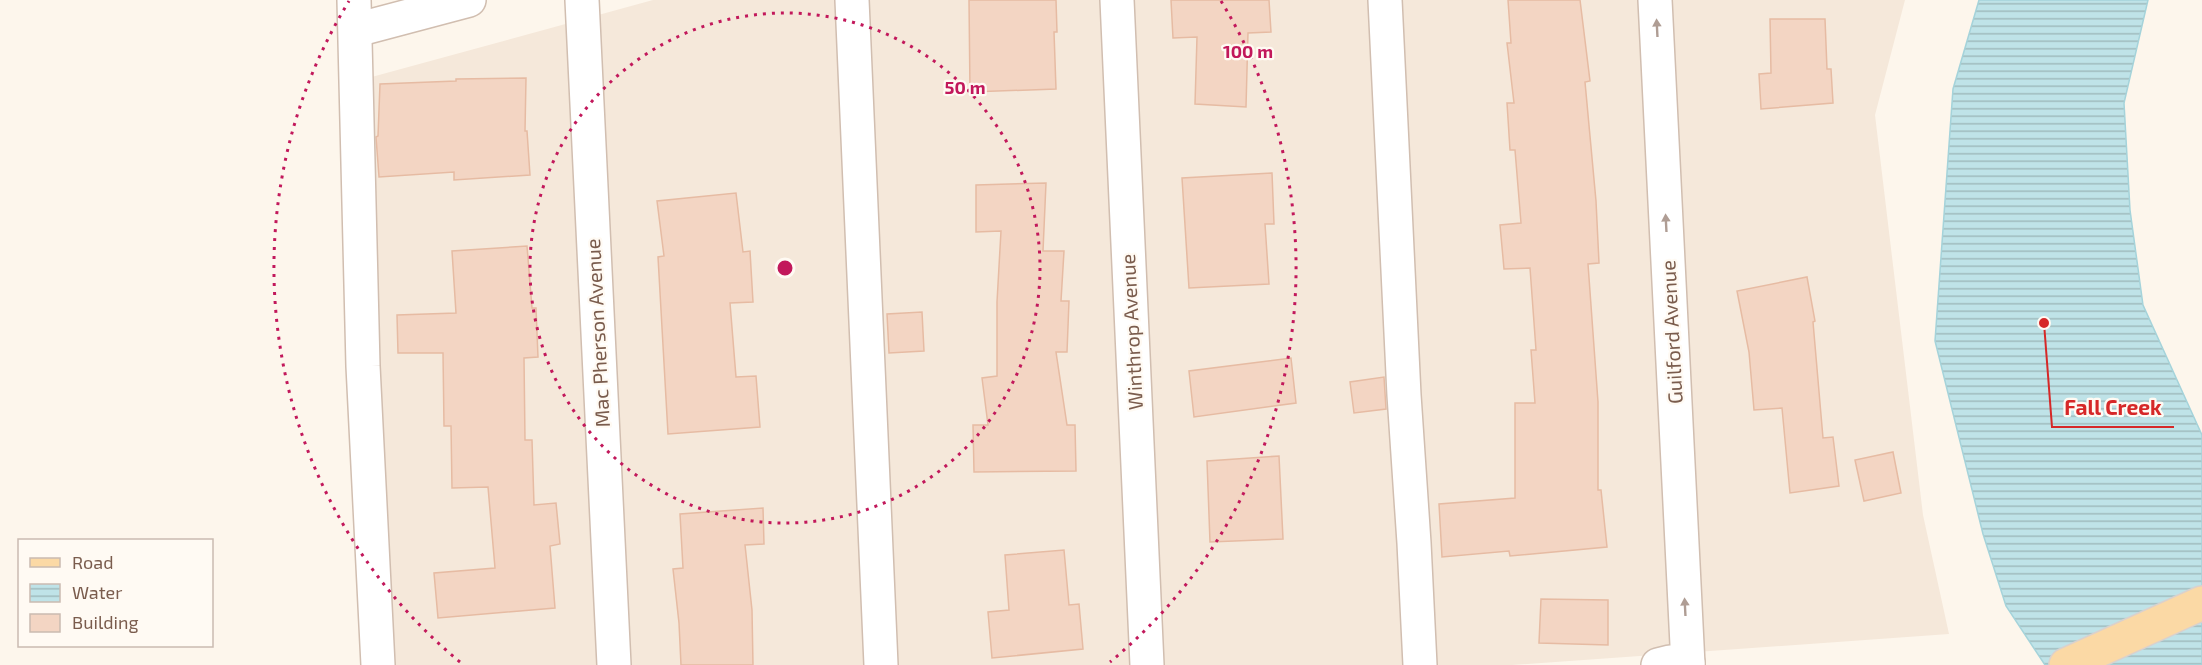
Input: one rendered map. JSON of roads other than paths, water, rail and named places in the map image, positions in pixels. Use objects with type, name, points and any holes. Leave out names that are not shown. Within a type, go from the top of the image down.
[{"type":"main road","points":[[2066,665],[2202,603]]},
{"type":"street","points":[[378,665],[363,366],[355,15],[469,0]]},
{"type":"street","name":"Mac Pherson Avenue","points":[[582,0],[614,665]]},
{"type":"street","points":[[852,0],[881,665]]},
{"type":"street","name":"Winthrop Avenue","points":[[1117,0],[1148,665]]},
{"type":"street","points":[[1385,0],[1420,665]]},
{"type":"street","name":"Guilford Avenue","points":[[1655,0],[1678,664]]},
{"type":"water","points":[[1979,0],[2148,0],[2124,103],[2130,210],[2143,305],[2202,435],[2202,665],[2045,665],[2006,606],[1983,534],[1935,341],[1953,89]]},
{"type":"place","name":"Fall Creek","points":[[2044,323]]}]
